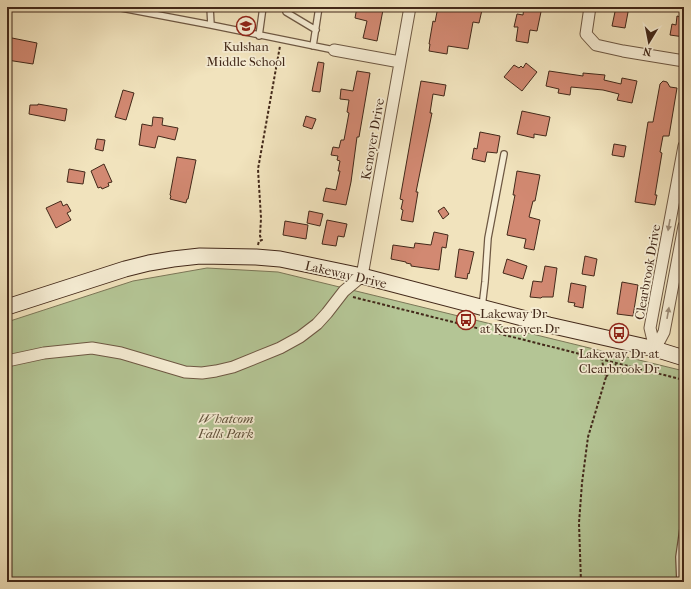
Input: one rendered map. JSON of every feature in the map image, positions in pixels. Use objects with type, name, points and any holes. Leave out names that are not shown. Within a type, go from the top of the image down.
[{"type":"main road","name":"Lakeway Drive","points":[[7,307],[125,269],[173,258],[200,256],[256,257],[280,259],[362,276],[602,338],[655,349],[684,358]]},
{"type":"street","name":"Kenoyer Drive","points":[[362,276],[410,7]]},
{"type":"street","points":[[590,7],[586,34],[596,45],[684,61]]},
{"type":"street","points":[[334,50],[400,62]]},
{"type":"street","name":"Clearbrook Drive","points":[[655,349],[650,328],[684,146]]},
{"type":"street","points":[[655,349],[664,332],[684,226]]},
{"type":"street","points":[[7,361],[44,353],[92,348],[121,353],[185,372],[216,372],[233,368],[280,348],[300,337],[317,324],[344,290],[362,276]]},
{"type":"lane","points":[[116,7],[334,50]]},
{"type":"lane","points":[[210,7],[211,25]]},
{"type":"lane","points":[[258,36],[263,7]]},
{"type":"lane","points":[[284,7],[286,12],[316,30]]},
{"type":"lane","points":[[313,46],[319,7]]},
{"type":"lane","points":[[482,308],[488,238],[504,154]]},
{"type":"lane","points":[[680,582],[679,557],[684,522]]},
{"type":"path","points":[[258,246],[258,241],[262,240],[260,236],[261,218],[258,169],[281,40]]},
{"type":"path","points":[[352,293],[352,297],[684,380]]},
{"type":"path","points":[[602,360],[606,377]]},
{"type":"path","points":[[580,582],[579,523],[584,460],[588,437],[606,377],[616,364]]},
{"type":"green space","name":"Whatcom Falls Park","points":[[207,268],[278,272],[684,371],[684,582],[7,582],[7,322],[133,281]]},
{"type":"building","points":[[357,7],[369,7],[383,10],[377,41],[363,38],[367,21],[355,18]]},
{"type":"building","points":[[438,7],[468,7],[482,10],[479,23],[473,22],[468,49],[448,46],[447,54],[429,51],[433,21],[435,22]]},
{"type":"building","points":[[524,7],[542,7],[537,31],[530,30],[528,43],[516,41],[518,27],[514,27],[517,14],[523,15]]},
{"type":"building","points":[[616,7],[629,7],[625,28],[612,26]]},
{"type":"building","points":[[677,16],[684,18],[684,37],[670,35],[672,24],[676,25]]},
{"type":"building","points":[[7,37],[37,43],[33,64],[7,60]]},
{"type":"building","points":[[318,62],[324,63],[320,92],[312,91]]},
{"type":"building","points":[[526,63],[537,72],[522,91],[504,77],[514,65],[519,68],[521,66],[523,68]]},
{"type":"building","points":[[357,71],[370,73],[359,137],[357,137],[351,182],[346,205],[323,201],[326,188],[336,190],[340,171],[338,171],[340,161],[337,160],[338,156],[331,155],[333,147],[339,148],[341,140],[344,140],[349,113],[347,112],[349,100],[340,99],[341,89],[353,91]]},
{"type":"building","points":[[549,71],[583,76],[583,73],[605,75],[604,80],[621,84],[622,78],[637,81],[632,103],[617,100],[619,94],[603,90],[571,87],[570,95],[558,93],[559,89],[546,86]]},
{"type":"building","points":[[421,81],[446,85],[444,96],[433,94],[430,113],[432,113],[416,192],[418,192],[413,222],[401,220],[403,200],[400,199]]},
{"type":"building","points":[[663,81],[667,82],[670,87],[677,88],[669,136],[663,136],[655,205],[635,202],[648,122],[653,122],[660,84]]},
{"type":"building","points":[[123,90],[134,93],[126,120],[115,117]]},
{"type":"building","points":[[38,104],[67,109],[65,121],[29,114],[30,105]]},
{"type":"building","points":[[522,111],[550,117],[546,136],[534,134],[534,138],[517,134]]},
{"type":"building","points":[[306,116],[316,119],[312,129],[303,126]]},
{"type":"building","points":[[153,117],[163,118],[162,125],[178,128],[175,140],[158,136],[155,148],[139,145],[142,124],[152,126]]},
{"type":"building","points":[[480,132],[500,136],[497,153],[487,152],[485,162],[472,159],[474,148],[477,149]]},
{"type":"building","points":[[97,139],[105,140],[103,151],[95,149]]},
{"type":"building","points":[[614,144],[626,146],[624,157],[612,155]]},
{"type":"building","points":[[177,157],[196,160],[186,203],[170,199]]},
{"type":"building","points":[[104,164],[112,182],[108,183],[109,186],[102,189],[101,187],[98,188],[91,171]]},
{"type":"building","points":[[69,169],[85,172],[83,184],[67,182]]},
{"type":"building","points":[[517,171],[540,175],[535,201],[533,201],[529,217],[540,220],[534,250],[524,248],[526,239],[507,235],[515,195],[513,195]]},
{"type":"building","points":[[61,201],[63,206],[67,204],[71,211],[67,213],[71,220],[56,228],[46,208]]},
{"type":"building","points":[[444,207],[449,214],[443,219],[438,211]]},
{"type":"building","points":[[309,211],[323,214],[320,226],[307,223]]},
{"type":"building","points":[[327,220],[347,224],[344,237],[338,236],[336,246],[322,244]]},
{"type":"building","points":[[285,221],[308,225],[306,239],[283,235]]},
{"type":"building","points":[[434,232],[448,235],[446,248],[442,247],[439,270],[411,266],[411,264],[406,262],[391,259],[393,245],[414,248],[415,243],[431,245]]},
{"type":"building","points":[[459,249],[474,252],[467,279],[455,277]]},
{"type":"building","points":[[585,256],[597,259],[594,276],[582,274]]},
{"type":"building","points":[[507,259],[527,266],[523,279],[503,273]]},
{"type":"building","points":[[545,266],[557,268],[553,297],[530,297],[533,281],[542,282]]},
{"type":"building","points":[[622,282],[638,285],[633,316],[617,314]]},
{"type":"building","points":[[571,283],[586,286],[583,308],[574,306],[575,303],[568,302]]},
{"type":"place","name":"Kulshan Middle School","points":[[246,26]]},
{"type":"place","name":"Lakeway Dr at Kenoyer Dr","points":[[466,320]]},
{"type":"place","name":"Lakeway Dr at Clearbrook Dr","points":[[619,333]]}]
